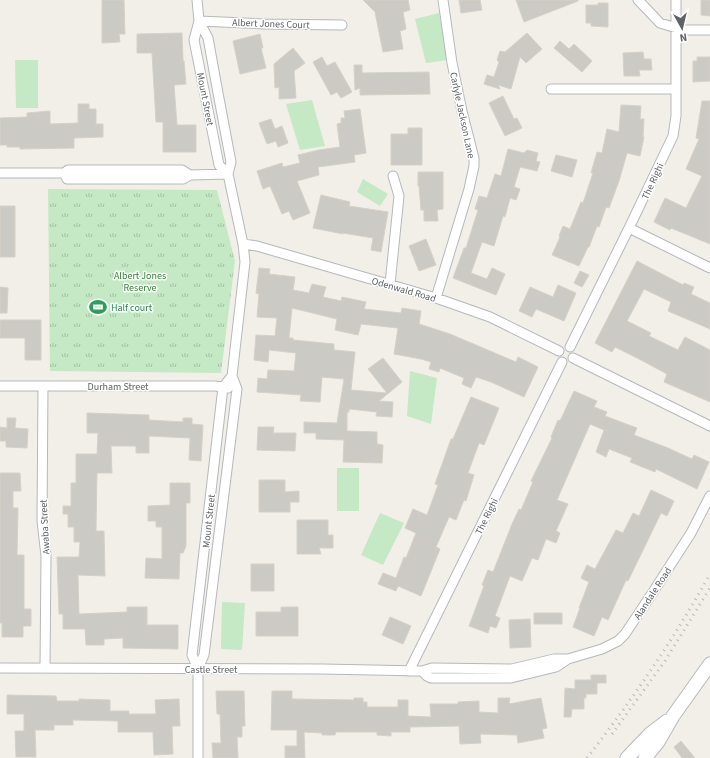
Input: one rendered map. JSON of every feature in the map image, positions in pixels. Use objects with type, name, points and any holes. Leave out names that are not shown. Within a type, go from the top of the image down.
[{"type":"street","name":"Mount Street","points":[[198,0],[199,21],[194,40],[219,165],[228,174]]},
{"type":"street","name":"Carlyle Jackson Lane","points":[[436,298],[469,189],[474,166],[474,158],[452,63],[443,0]]},
{"type":"street","points":[[638,0],[660,23],[683,30],[710,30]]},
{"type":"street","name":"The Righi","points":[[570,347],[673,136],[676,116],[676,0]]},
{"type":"street","name":"Mount Street","points":[[198,668],[204,655],[237,389],[232,376],[245,270],[245,255],[228,174],[231,162],[220,100],[208,38],[199,21]]},
{"type":"street","name":"Albert Jones Court","points":[[199,21],[342,25]]},
{"type":"street","points":[[551,89],[675,89]]},
{"type":"street","points":[[0,173],[66,174],[182,170],[190,175],[228,174]]},
{"type":"street","points":[[390,284],[400,196],[393,176]]},
{"type":"street","points":[[629,228],[710,268]]},
{"type":"street","name":"Odenwald Road","points":[[243,244],[257,246],[436,298],[490,317],[559,351]]},
{"type":"street","points":[[564,346],[570,347],[574,352],[573,358],[569,362],[562,362],[558,357],[559,351],[564,346]]},
{"type":"street","points":[[573,358],[710,426]]},
{"type":"street","name":"The Righi","points":[[409,670],[562,362]]},
{"type":"street","points":[[223,387],[232,376]]},
{"type":"street","name":"Durham Street","points":[[0,386],[223,387],[237,389]]},
{"type":"street","name":"Awaba Street","points":[[43,386],[42,521],[46,556],[45,668]]},
{"type":"street","name":"Mount Street","points":[[198,758],[198,668],[192,655],[223,387]]},
{"type":"street","name":"Alandale Road","points":[[568,659],[602,649],[618,641],[625,634],[691,533],[710,496]]},
{"type":"street","name":"Castle Street","points":[[0,668],[409,670],[422,671],[427,676],[432,678],[511,678],[556,668],[568,659]]},
{"type":"street","points":[[645,758],[658,742],[673,716],[710,664]]},
{"type":"street","points":[[627,758],[650,734],[673,716]]},
{"type":"green space","points":[[439,13],[448,60],[426,63],[415,19]]},
{"type":"green space","points":[[15,60],[38,60],[38,108],[16,108]]},
{"type":"green space","points":[[312,100],[325,146],[300,150],[286,104]]},
{"type":"green space","points":[[363,179],[388,194],[380,206],[357,192]]},
{"type":"green space","name":"Albert Jones Reserve","points":[[48,189],[217,190],[235,261],[221,373],[50,371]]},
{"type":"green space","name":"Half court","points":[[94,299],[104,300],[102,315],[93,314]]},
{"type":"green space","points":[[410,371],[437,378],[431,424],[407,416]]},
{"type":"green space","points":[[337,468],[359,468],[359,511],[337,511]]},
{"type":"green space","points":[[380,513],[404,523],[383,565],[361,555]]},
{"type":"green space","points":[[222,602],[245,603],[242,650],[221,649]]},
{"type":"building","points":[[102,0],[124,0],[125,34],[119,34],[120,42],[102,43]]},
{"type":"building","points":[[363,0],[408,0],[410,10],[403,12],[406,29],[400,31],[403,49],[383,52],[375,12]]},
{"type":"building","points":[[459,0],[480,0],[482,10],[461,13]]},
{"type":"building","points":[[516,0],[578,0],[578,1],[524,22]]},
{"type":"building","points":[[701,0],[710,0],[710,16],[701,15]]},
{"type":"building","points":[[598,3],[608,3],[608,27],[591,26],[591,23],[586,23],[586,5],[598,5]]},
{"type":"building","points":[[182,33],[186,84],[174,85],[177,125],[196,125],[196,152],[163,152],[163,122],[156,122],[152,53],[137,53],[137,34]]},
{"type":"building","points":[[527,33],[542,49],[526,63],[520,57],[511,89],[498,85],[500,89],[484,84],[487,75],[494,77],[499,62],[497,60],[500,51],[505,52]]},
{"type":"building","points":[[260,34],[263,48],[261,48],[266,68],[240,74],[233,41]]},
{"type":"building","points":[[560,41],[569,49],[574,44],[592,61],[582,72],[554,48]]},
{"type":"building","points":[[293,48],[305,63],[294,71],[296,98],[279,99],[279,87],[275,88],[274,64]]},
{"type":"building","points":[[643,52],[644,59],[651,59],[652,70],[639,70],[640,76],[624,76],[623,53]]},
{"type":"building","points":[[322,57],[327,66],[335,62],[352,92],[341,98],[337,92],[331,95],[313,62]]},
{"type":"building","points":[[697,57],[710,57],[710,81],[693,82],[693,61],[697,61]]},
{"type":"building","points":[[354,65],[362,65],[362,73],[429,72],[430,94],[360,95],[360,88],[355,90]]},
{"type":"building","points":[[503,96],[514,119],[517,118],[522,128],[505,136],[489,103]]},
{"type":"building","points":[[702,101],[710,101],[710,244],[671,228],[670,230],[654,222],[665,198],[686,208],[702,176],[686,169],[699,139],[696,138]]},
{"type":"building","points":[[78,104],[89,104],[89,109],[96,109],[96,124],[103,124],[103,137],[74,138],[74,148],[20,149],[20,147],[7,147],[7,145],[0,145],[0,118],[27,117],[27,113],[50,111],[50,124],[78,123]]},
{"type":"building","points":[[621,105],[641,106],[640,119],[644,119],[644,137],[640,156],[627,153],[609,208],[606,207],[599,227],[597,226],[589,247],[579,266],[552,255],[563,226],[570,229],[581,202],[583,203],[593,173],[591,173],[597,152],[602,153],[607,129],[619,132]]},
{"type":"building","points":[[360,109],[366,153],[354,155],[355,162],[318,167],[319,175],[297,181],[310,213],[293,220],[289,211],[282,214],[270,186],[263,189],[257,171],[282,163],[283,167],[300,163],[298,155],[340,147],[337,124],[341,123],[341,118],[345,118],[344,111]]},
{"type":"building","points":[[271,119],[275,129],[282,126],[288,143],[278,147],[276,141],[267,144],[259,123]]},
{"type":"building","points":[[408,128],[422,128],[422,165],[391,165],[391,134],[408,134]]},
{"type":"building","points":[[508,149],[524,153],[527,150],[538,153],[536,161],[540,162],[537,171],[520,167],[514,187],[520,189],[516,200],[510,198],[505,217],[503,216],[494,246],[482,242],[471,273],[487,279],[492,268],[505,274],[496,295],[453,278],[464,248],[466,248],[478,210],[475,209],[479,196],[487,198],[495,174],[501,176]]},
{"type":"building","points":[[556,155],[577,160],[572,177],[551,171]]},
{"type":"building","points":[[418,172],[443,172],[443,209],[437,210],[438,221],[424,221],[424,210],[421,210],[418,186]]},
{"type":"building","points":[[321,195],[350,202],[349,206],[388,212],[381,252],[371,250],[373,238],[313,228]]},
{"type":"building","points":[[0,206],[15,206],[15,257],[0,257]]},
{"type":"building","points":[[426,239],[436,265],[419,271],[409,246]]},
{"type":"building","points":[[637,261],[683,285],[684,283],[694,287],[691,294],[710,303],[710,329],[668,311],[671,302],[644,289],[627,321],[651,333],[649,336],[678,350],[685,337],[710,350],[710,402],[664,382],[667,374],[641,360],[615,347],[612,352],[595,343]]},
{"type":"building","points":[[259,268],[270,269],[269,274],[295,277],[293,290],[309,293],[312,284],[326,287],[323,297],[341,301],[342,297],[366,302],[364,309],[401,313],[402,308],[421,311],[419,324],[450,334],[516,362],[518,357],[538,367],[524,397],[476,377],[471,388],[462,384],[464,378],[440,368],[439,372],[429,369],[431,362],[394,354],[398,328],[361,324],[358,335],[335,330],[337,319],[292,308],[289,338],[293,338],[293,340],[334,344],[334,350],[355,352],[351,390],[387,393],[368,369],[383,358],[402,382],[379,401],[393,402],[392,417],[376,416],[377,412],[349,409],[349,412],[347,412],[347,431],[377,432],[377,444],[383,445],[382,463],[343,462],[344,440],[316,439],[316,433],[304,433],[304,422],[337,423],[344,379],[322,377],[320,402],[300,401],[301,395],[257,392],[258,378],[267,379],[268,370],[294,371],[296,353],[269,350],[268,362],[254,360],[256,335],[275,336],[277,318],[257,317],[259,294],[256,293]]},
{"type":"building","points":[[580,271],[589,275],[582,287],[574,283]]},
{"type":"building","points":[[558,285],[576,293],[564,321],[536,309],[532,317],[519,311],[530,287],[553,297]]},
{"type":"building","points":[[0,287],[8,288],[7,313],[0,313]]},
{"type":"building","points":[[0,320],[41,320],[41,360],[25,360],[25,338],[0,338]]},
{"type":"building","points":[[574,391],[597,401],[594,407],[607,412],[605,416],[637,428],[634,435],[692,459],[694,455],[709,462],[697,489],[656,469],[655,472],[630,462],[632,458],[609,449],[606,457],[596,452],[604,430],[590,424],[557,500],[568,504],[556,531],[560,533],[556,543],[546,539],[538,560],[532,558],[522,581],[510,576],[495,616],[500,618],[496,628],[490,626],[488,633],[469,626],[484,586],[482,585],[488,570],[493,572],[512,524],[519,509],[521,510],[533,482],[531,481],[552,438],[551,437],[558,420],[560,421]]},
{"type":"building","points":[[471,397],[499,408],[484,445],[479,443],[468,473],[474,475],[466,501],[464,500],[456,520],[449,517],[436,547],[440,549],[421,596],[398,586],[396,591],[378,584],[383,573],[396,578],[404,557],[406,558],[416,533],[405,528],[413,509],[427,515],[438,485],[435,484],[451,439],[453,439]]},
{"type":"building","points":[[87,413],[149,415],[149,420],[183,422],[183,418],[192,418],[192,424],[203,425],[201,461],[189,460],[190,438],[149,436],[149,453],[136,453],[136,446],[111,446],[112,473],[97,473],[96,531],[104,531],[105,576],[78,575],[79,614],[127,612],[127,607],[147,607],[147,625],[178,625],[178,649],[123,648],[123,638],[104,639],[104,645],[86,645],[85,629],[63,629],[63,614],[59,614],[57,557],[79,557],[80,542],[74,542],[74,527],[68,527],[68,514],[63,514],[63,506],[71,506],[71,483],[76,483],[76,454],[97,454],[98,433],[87,433]]},
{"type":"building","points":[[7,418],[16,418],[15,428],[28,429],[27,448],[6,447],[6,441],[0,441],[0,427],[7,428]]},
{"type":"building","points":[[258,427],[274,427],[273,433],[296,433],[295,451],[257,450]]},
{"type":"building","points":[[0,473],[20,473],[21,491],[13,491],[13,508],[18,508],[17,555],[24,555],[24,609],[31,609],[31,626],[23,626],[23,637],[2,637],[2,623],[0,623]]},
{"type":"building","points":[[259,480],[285,480],[285,492],[299,491],[299,502],[290,502],[290,512],[259,512]]},
{"type":"building","points":[[170,483],[190,483],[190,503],[186,503],[186,546],[183,553],[180,553],[179,579],[145,578],[146,558],[162,559],[162,527],[156,527],[156,521],[148,521],[148,506],[170,505]]},
{"type":"building","points":[[651,490],[674,501],[667,516],[661,513],[628,581],[626,580],[608,620],[602,617],[594,636],[573,627],[589,582],[581,578],[587,565],[595,569],[616,530],[623,533],[633,513],[639,516]]},
{"type":"building","points":[[297,520],[328,520],[328,535],[333,535],[333,548],[319,548],[321,554],[297,554]]},
{"type":"building","points":[[251,564],[274,564],[274,591],[251,591]]},
{"type":"building","points":[[281,607],[298,607],[298,636],[256,636],[256,612],[281,612]]},
{"type":"building","points":[[534,613],[562,613],[562,624],[534,624]]},
{"type":"building","points":[[390,617],[411,626],[403,644],[382,635]]},
{"type":"building","points":[[530,619],[531,647],[510,648],[509,620]]},
{"type":"building","points":[[591,675],[606,675],[606,683],[597,683],[597,694],[586,694],[586,698],[584,698],[584,709],[572,709],[571,717],[564,717],[565,688],[575,689],[575,680],[591,680]]},
{"type":"building","points":[[216,691],[244,691],[245,726],[242,726],[242,737],[237,737],[238,758],[213,758],[212,743],[221,743],[220,714],[217,714]]},
{"type":"building","points":[[272,691],[292,691],[292,699],[354,700],[354,698],[363,698],[363,702],[367,702],[367,707],[398,707],[398,700],[408,700],[408,716],[431,717],[430,704],[458,704],[458,702],[479,701],[479,712],[498,713],[498,698],[510,698],[509,704],[541,698],[547,728],[542,729],[544,738],[518,743],[517,735],[480,734],[481,743],[460,744],[459,726],[410,727],[410,732],[391,732],[391,736],[377,735],[377,732],[336,732],[335,735],[322,735],[322,733],[304,732],[305,758],[285,758],[285,746],[297,746],[297,730],[271,730]]},
{"type":"building","points":[[7,695],[56,696],[57,701],[79,701],[79,699],[110,700],[110,711],[129,711],[129,714],[156,714],[155,700],[179,699],[180,726],[172,726],[173,754],[154,755],[153,732],[118,732],[118,721],[73,720],[73,725],[54,725],[54,730],[35,730],[36,757],[16,757],[15,731],[24,731],[24,714],[7,714]]},
{"type":"building","points":[[681,741],[695,758],[682,758],[674,747]]},
{"type":"railway","points":[[587,758],[652,669],[710,574]]},
{"type":"railway","points":[[612,734],[665,661],[710,588]]},
{"type":"place","name":"Half court","points":[[98,307]]}]
